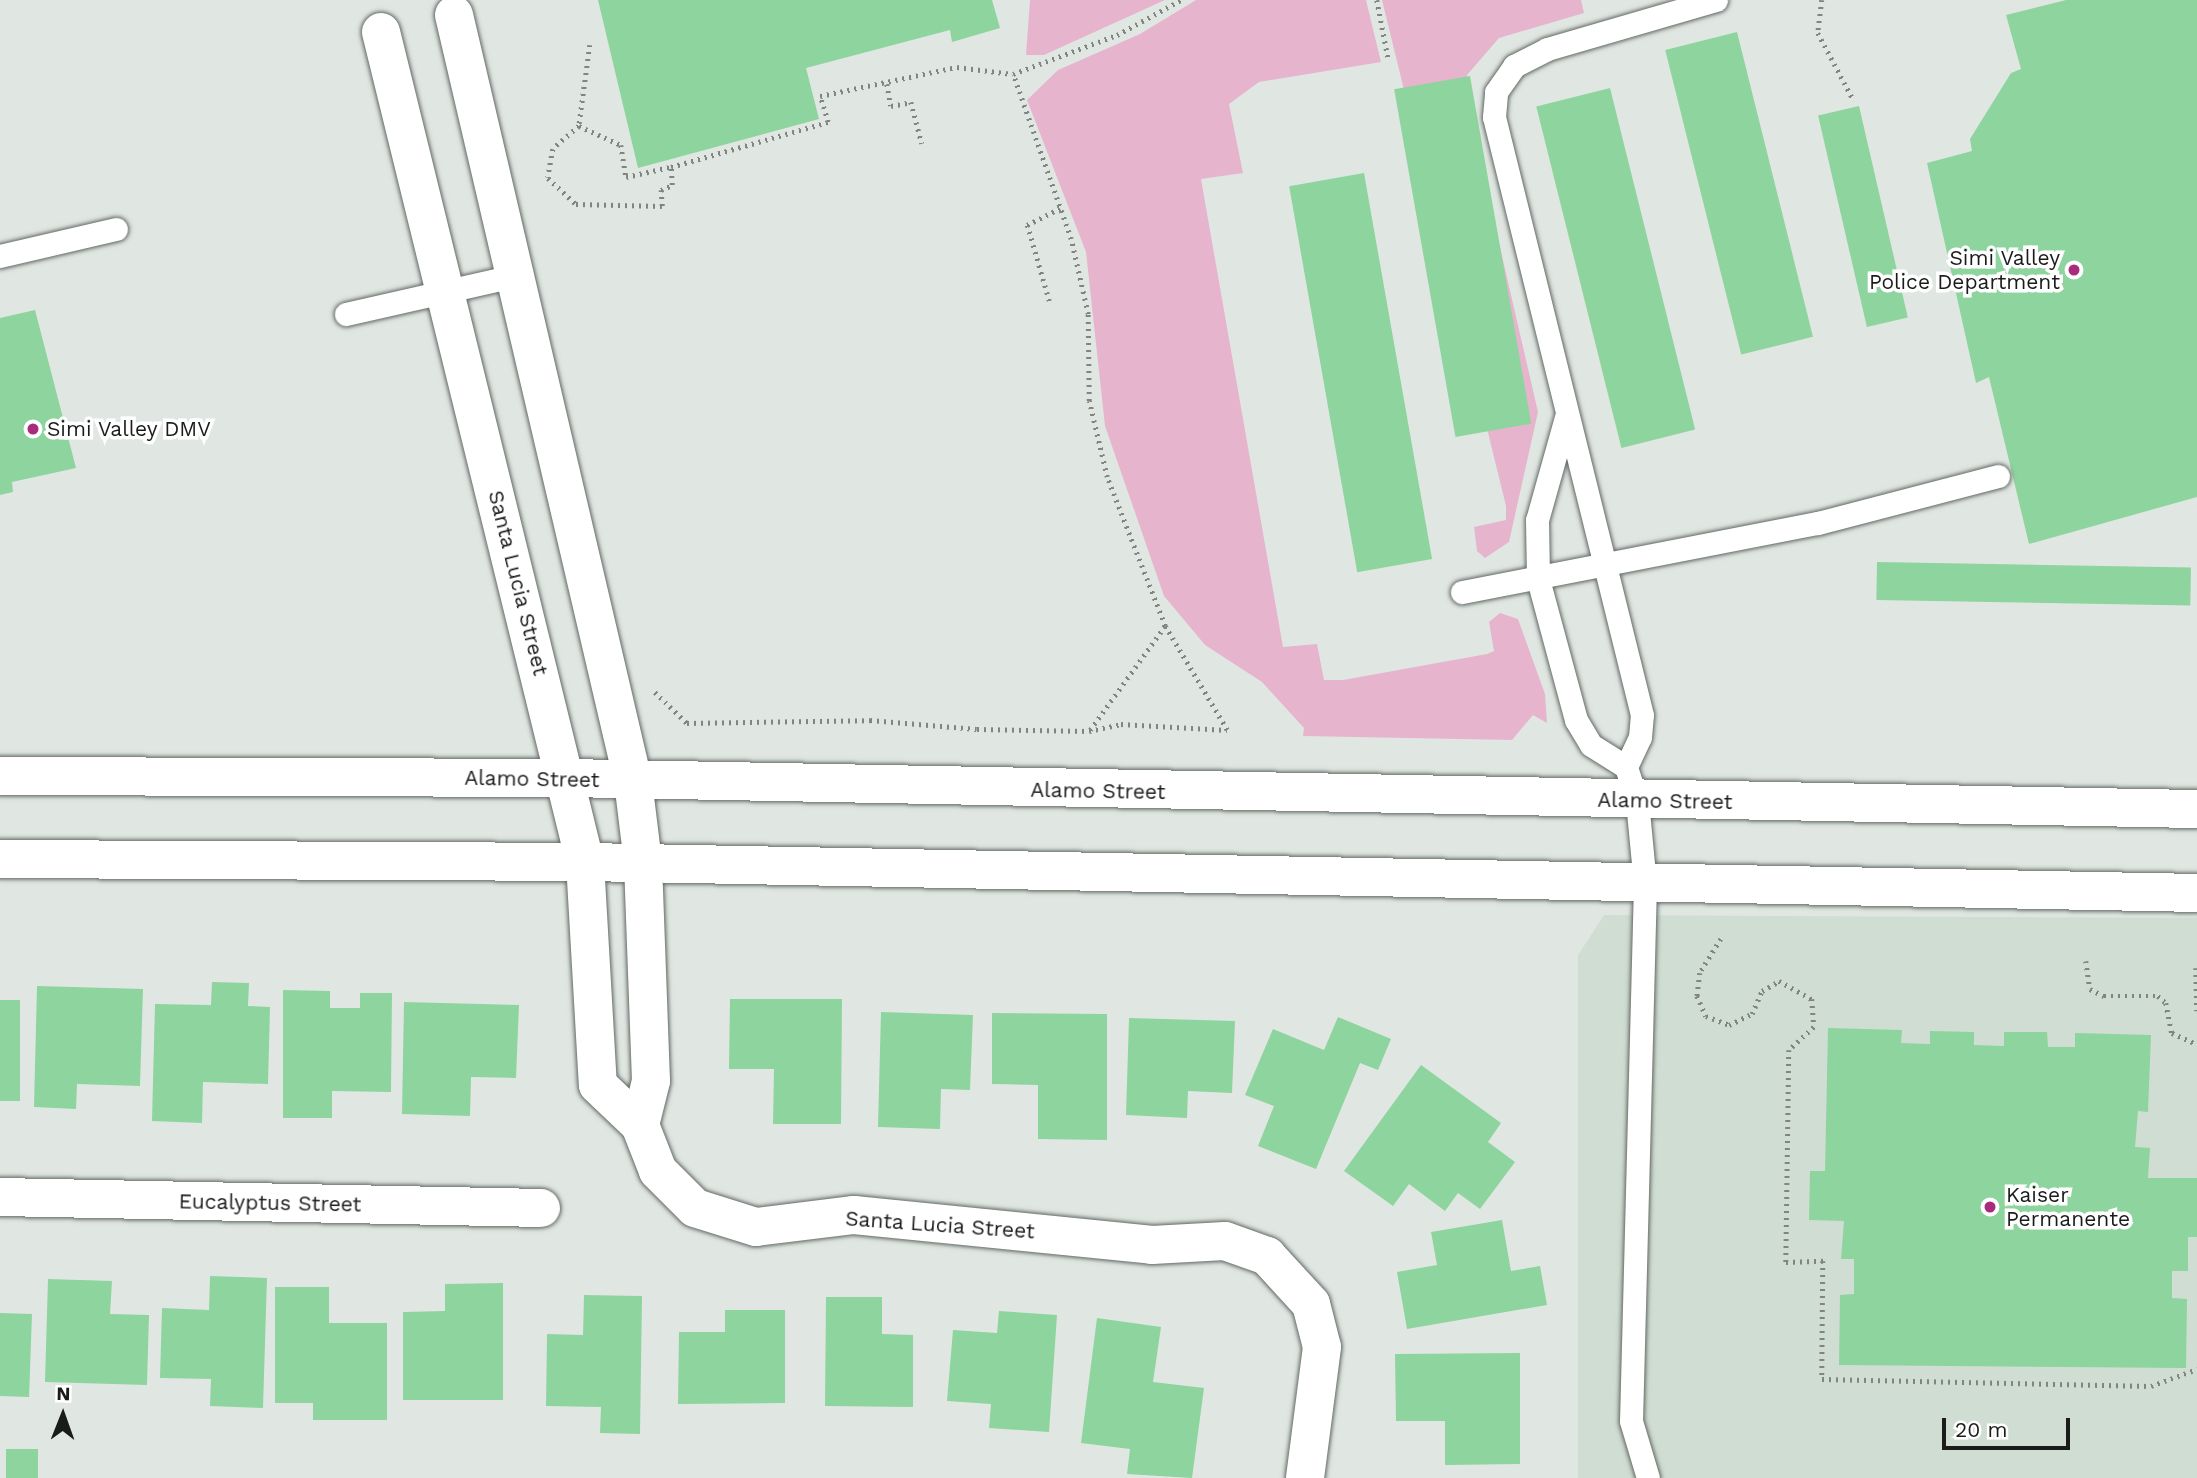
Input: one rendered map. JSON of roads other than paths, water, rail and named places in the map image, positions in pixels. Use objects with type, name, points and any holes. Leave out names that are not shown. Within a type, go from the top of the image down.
[{"type":"main road","points":[[454,15],[517,275],[633,781],[643,863],[651,1081],[640,1125]]},
{"type":"main road","name":"Santa Lucia Street","points":[[381,32],[446,287],[566,778],[584,862],[598,1085],[640,1125],[658,1171],[695,1208],[756,1227],[854,1215],[1152,1245],[1225,1241],[1282,1267],[1311,1304],[1322,1347],[1305,1478]]},
{"type":"main road","name":"Alamo Street","points":[[0,776],[1631,784],[2197,809]]},
{"type":"main road","points":[[0,859],[584,862],[1645,884],[2197,892]]},
{"type":"main road","name":"Eucalyptus Street","points":[[0,1197],[541,1208]]},
{"type":"lane","points":[[1648,1478],[1631,1421],[1645,884],[1631,784],[1642,715],[1607,568],[1566,417],[1494,117],[1496,92],[1514,66],[1546,49],[1717,0]]},
{"type":"lane","points":[[0,256],[116,229]]},
{"type":"lane","points":[[346,314],[446,287],[517,275]]},
{"type":"lane","points":[[1566,417],[1537,520],[1538,579],[1576,720],[1591,745],[1631,784]]},
{"type":"lane","points":[[1462,592],[1607,568],[1998,476]]},
{"type":"place","name":"Simi Valley Police Department","points":[[2074,270]]},
{"type":"place","name":"Simi Valley DMV","points":[[33,429]]},
{"type":"place","name":"Kaiser Permanente","points":[[1990,1207]]}]
